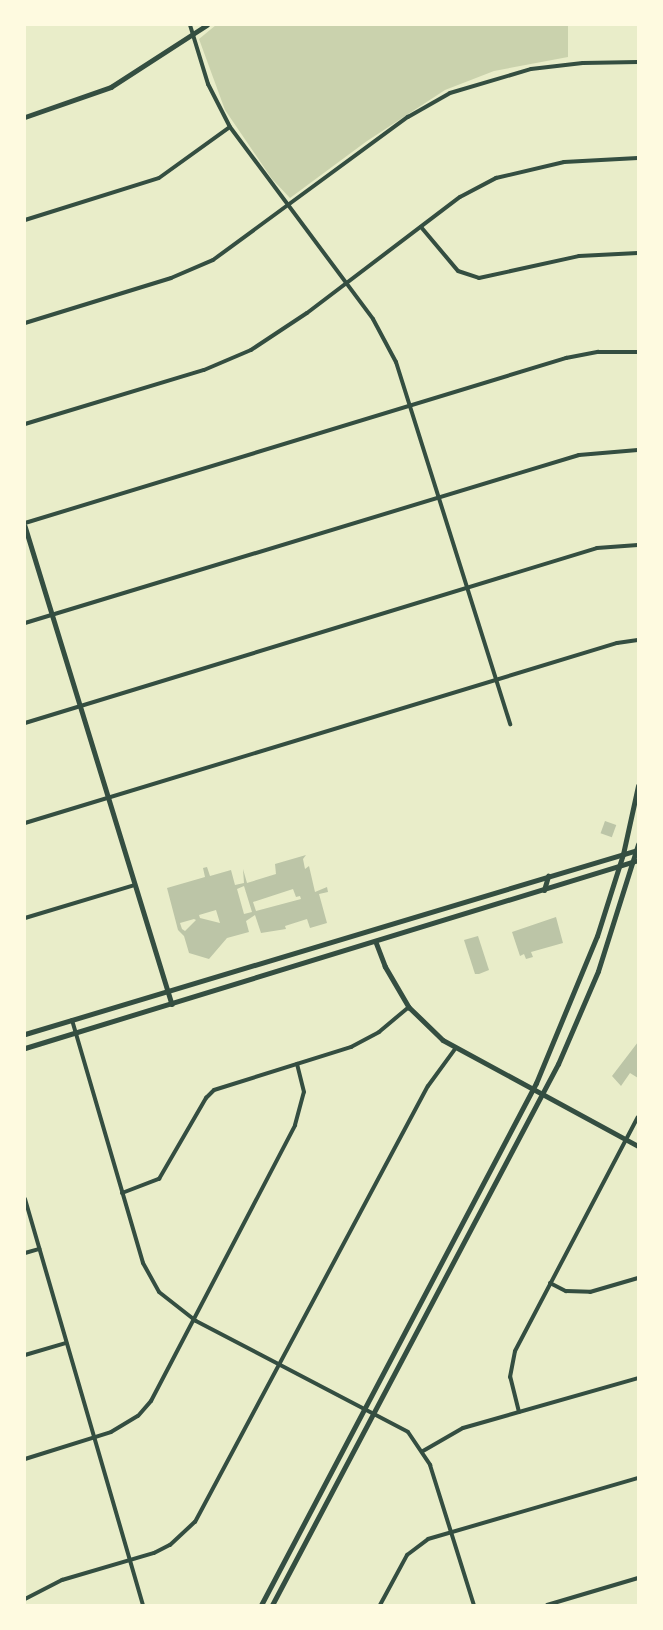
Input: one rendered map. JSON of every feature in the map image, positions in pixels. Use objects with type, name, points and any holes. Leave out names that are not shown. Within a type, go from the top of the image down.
[{"type":"main road","points":[[261,1605],[532,1090],[583,974],[623,854],[638,786]]},
{"type":"main road","points":[[272,1605],[543,1096],[598,971],[635,861],[638,844]]},
{"type":"main road","points":[[25,1034],[637,850]]},
{"type":"main road","points":[[25,1048],[376,942],[635,861]]},
{"type":"main road","points":[[544,890],[548,876]]},
{"type":"main road","points":[[468,901],[471,912]]},
{"type":"main road","points":[[373,929],[376,942]]},
{"type":"main road","points":[[438,1270],[447,1274]]},
{"type":"main road","points":[[287,1556],[296,1561]]},
{"type":"street","points":[[190,25],[208,84],[230,127],[386,342],[412,405],[510,724]]},
{"type":"street","points":[[25,117],[111,87],[207,25]]},
{"type":"street","points":[[25,323],[193,270],[230,251],[408,117],[450,93],[531,69],[583,63],[638,62]]},
{"type":"street","points":[[25,220],[159,178],[230,127]]},
{"type":"street","points":[[25,424],[228,360],[276,334],[476,187],[511,173],[564,162],[638,158]]},
{"type":"street","points":[[421,227],[458,271],[479,278],[580,256],[638,253]]},
{"type":"street","points":[[172,1004],[25,525],[566,358],[598,352],[638,352]]},
{"type":"street","points":[[25,623],[579,455],[638,450]]},
{"type":"street","points":[[25,723],[597,548],[638,544]]},
{"type":"street","points":[[25,823],[617,643],[638,640]]},
{"type":"street","points":[[25,918],[135,885]]},
{"type":"street","points":[[376,942],[385,966],[409,1007],[455,1049],[638,1146]]},
{"type":"street","points":[[122,1193],[159,1179],[206,1098],[214,1090],[298,1064],[366,1040],[409,1007]]},
{"type":"street","points":[[72,1020],[122,1193],[151,1280],[166,1300],[196,1320],[408,1432],[423,1451],[452,1532],[474,1605]]},
{"type":"street","points":[[25,1599],[62,1580],[130,1560],[170,1545],[195,1522],[281,1365],[428,1086],[455,1049]]},
{"type":"street","points":[[25,1459],[94,1438],[125,1425],[151,1401],[196,1320],[295,1125],[304,1092],[298,1064]]},
{"type":"street","points":[[520,1412],[510,1377],[511,1362],[638,1117]]},
{"type":"street","points":[[25,1199],[143,1605]]},
{"type":"street","points":[[25,1254],[39,1249]]},
{"type":"street","points":[[550,1284],[576,1293],[638,1278]]},
{"type":"street","points":[[25,1355],[66,1343]]},
{"type":"street","points":[[423,1451],[463,1428],[638,1378]]},
{"type":"street","points":[[380,1605],[400,1566],[415,1547],[452,1532],[638,1478]]},
{"type":"street","points":[[547,1605],[638,1578]]},
{"type":"green space","points":[[216,25],[568,25],[568,57],[494,71],[445,90],[367,141],[290,198],[272,179],[225,110],[199,39]]},
{"type":"building","points":[[605,821],[616,825],[612,837],[601,833]]},
{"type":"building","points":[[306,855],[303,859],[305,869],[309,866],[315,892],[327,887],[328,892],[319,894],[327,923],[310,928],[307,919],[285,926],[286,929],[261,933],[255,915],[246,921],[249,932],[227,938],[209,959],[189,953],[184,936],[178,930],[167,888],[205,877],[203,868],[207,867],[210,876],[231,870],[235,885],[244,883],[243,869],[247,883],[276,874],[275,864]],"holes":[[[244,886],[252,912],[244,914],[237,889]],[[293,889],[296,897],[300,896],[301,899],[256,911],[253,902]],[[216,910],[220,923],[200,918],[199,915]],[[194,919],[196,920],[185,931],[180,923]]]},
{"type":"building","points":[[556,917],[563,943],[531,952],[533,957],[526,959],[524,954],[520,956],[512,932]]},
{"type":"building","points":[[478,936],[489,970],[475,974],[464,940]]},
{"type":"building","points":[[638,1042],[638,1078],[630,1073],[621,1086],[612,1076]]}]
